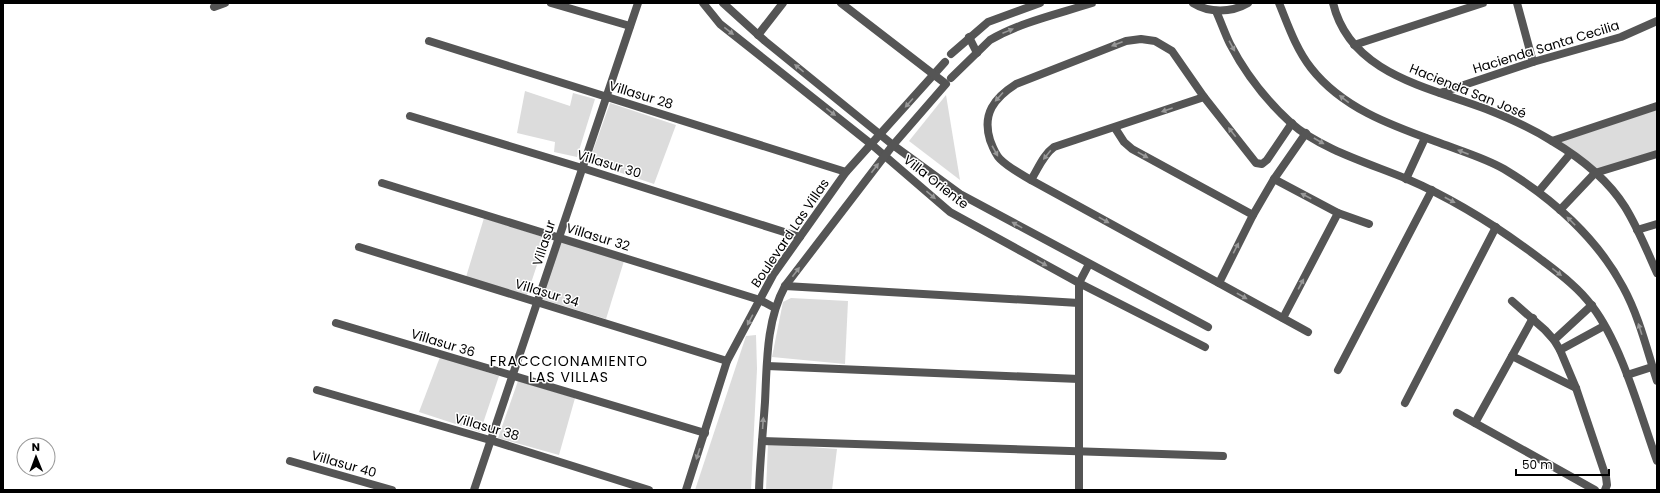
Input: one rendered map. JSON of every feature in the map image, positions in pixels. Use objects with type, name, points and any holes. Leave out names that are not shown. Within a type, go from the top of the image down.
[{"type":"street","points":[[214,7],[226,3]]},
{"type":"street","points":[[551,3],[630,26]]},
{"type":"street","name":"Villasur","points":[[474,490],[638,3]]},
{"type":"street","name":"Villa Oriente","points":[[703,3],[720,24],[871,144],[950,212],[1079,283],[1205,347]]},
{"type":"street","name":"Villa Oriente","points":[[723,3],[758,34],[881,133],[893,145],[960,194],[1208,327]]},
{"type":"street","points":[[758,34],[782,3]]},
{"type":"street","points":[[841,3],[935,74],[949,81]]},
{"type":"street","points":[[951,54],[988,22],[1040,3]]},
{"type":"street","name":"Boulevard Las Villas","points":[[759,490],[769,339],[775,308],[785,286],[893,145],[949,81],[990,40],[1007,31],[1092,3]]},
{"type":"street","points":[[1192,3],[1216,11],[1237,8],[1248,3]]},
{"type":"street","points":[[1280,3],[1288,27],[1299,50],[1310,68],[1329,88],[1353,106],[1380,120],[1503,168],[1539,191],[1583,233],[1605,258],[1623,287],[1636,316],[1657,381]]},
{"type":"street","name":"Hacienda San José","points":[[1333,3],[1340,27],[1354,45],[1370,60],[1390,72],[1419,86],[1506,118],[1552,141],[1595,173],[1625,207],[1657,273]]},
{"type":"street","points":[[1354,45],[1483,3]]},
{"type":"street","points":[[1517,3],[1533,62]]},
{"type":"street","points":[[1216,11],[1230,44],[1247,71],[1265,94],[1292,123],[1339,152],[1432,190],[1496,227],[1509,235],[1564,278],[1592,305],[1604,326],[1627,376],[1657,461]]},
{"type":"street","name":"Hacienda Santa Cecilia","points":[[1440,93],[1533,62],[1621,37],[1657,21]]},
{"type":"street","points":[[969,37],[977,53]]},
{"type":"street","points":[[1292,123],[1268,160],[1262,164],[1256,163],[1204,98],[1172,51],[1155,41],[1141,39],[1126,41],[1016,84],[1004,91],[995,101],[988,114],[989,136],[994,151],[1008,166],[1308,332]]},
{"type":"street","name":"Villasur 28","points":[[429,41],[846,172]]},
{"type":"street","name":"Boulevard Las Villas","points":[[686,490],[727,362],[774,275],[846,172],[945,62]]},
{"type":"street","points":[[1031,180],[1043,159],[1054,147],[1204,98]]},
{"type":"street","points":[[1552,141],[1657,106]]},
{"type":"street","name":"Villasur 30","points":[[410,116],[582,168],[800,237]]},
{"type":"street","points":[[1115,128],[1124,142],[1132,149],[1252,215]]},
{"type":"street","points":[[1219,283],[1252,215],[1274,179],[1306,133]]},
{"type":"street","points":[[1406,179],[1425,138]]},
{"type":"street","points":[[1539,191],[1570,154]]},
{"type":"street","points":[[1560,210],[1595,173],[1657,154]]},
{"type":"street","points":[[1274,179],[1338,213],[1369,224]]},
{"type":"street","name":"Villasur 32","points":[[382,183],[760,300],[775,308]]},
{"type":"street","points":[[1338,370],[1432,190]]},
{"type":"street","points":[[1283,318],[1338,213]]},
{"type":"street","points":[[1637,230],[1657,224]]},
{"type":"street","points":[[1405,403],[1496,227]]},
{"type":"street","name":"Villasur 34","points":[[359,248],[727,362]]},
{"type":"street","points":[[1078,490],[1079,283],[1088,264]]},
{"type":"street","points":[[785,286],[1079,302]]},
{"type":"street","points":[[1512,301],[1533,318],[1554,340],[1560,350],[1576,388],[1606,477],[1607,485],[1604,490]]},
{"type":"street","points":[[1554,340],[1592,305]]},
{"type":"street","points":[[1475,423],[1533,318]]},
{"type":"street","name":"Villasur 36","points":[[336,322],[705,433]]},
{"type":"street","points":[[1560,350],[1604,326]]},
{"type":"street","points":[[1512,356],[1576,388]]},
{"type":"street","points":[[767,366],[1079,380]]},
{"type":"street","points":[[1627,376],[1652,367]]},
{"type":"street","name":"Villasur 38","points":[[317,390],[490,440],[649,490]]},
{"type":"street","points":[[1457,413],[1596,490]]},
{"type":"street","points":[[762,441],[1223,456]]},
{"type":"street","name":"Villasur 40","points":[[290,461],[392,490]]},
{"type":"shaded area","points":[[525,91],[570,106],[573,93],[595,99],[577,157],[554,152],[555,142],[517,133]]},
{"type":"shaded area","points":[[946,95],[960,180],[909,141]]},
{"type":"shaded area","points":[[610,103],[676,125],[654,184],[589,162]]},
{"type":"shaded area","points":[[1657,106],[1657,154],[1595,173],[1552,141]]},
{"type":"shaded area","points":[[484,218],[546,238],[527,295],[466,277]]},
{"type":"shaded area","points":[[562,241],[624,261],[606,319],[541,299]]},
{"type":"shaded area","points":[[791,298],[848,301],[845,364],[772,357],[783,302]]},
{"type":"shaded area","points":[[756,335],[757,369],[751,490],[695,490],[746,336]]},
{"type":"shaded area","points":[[440,357],[499,376],[480,432],[419,412]]},
{"type":"shaded area","points":[[518,381],[575,398],[559,455],[498,438]]},
{"type":"shaded area","points":[[768,444],[837,449],[832,490],[766,490]]},
{"type":"district","name":"FRACCCIONAMIENTO LAS VILLAS","points":[[569,370]]}]
